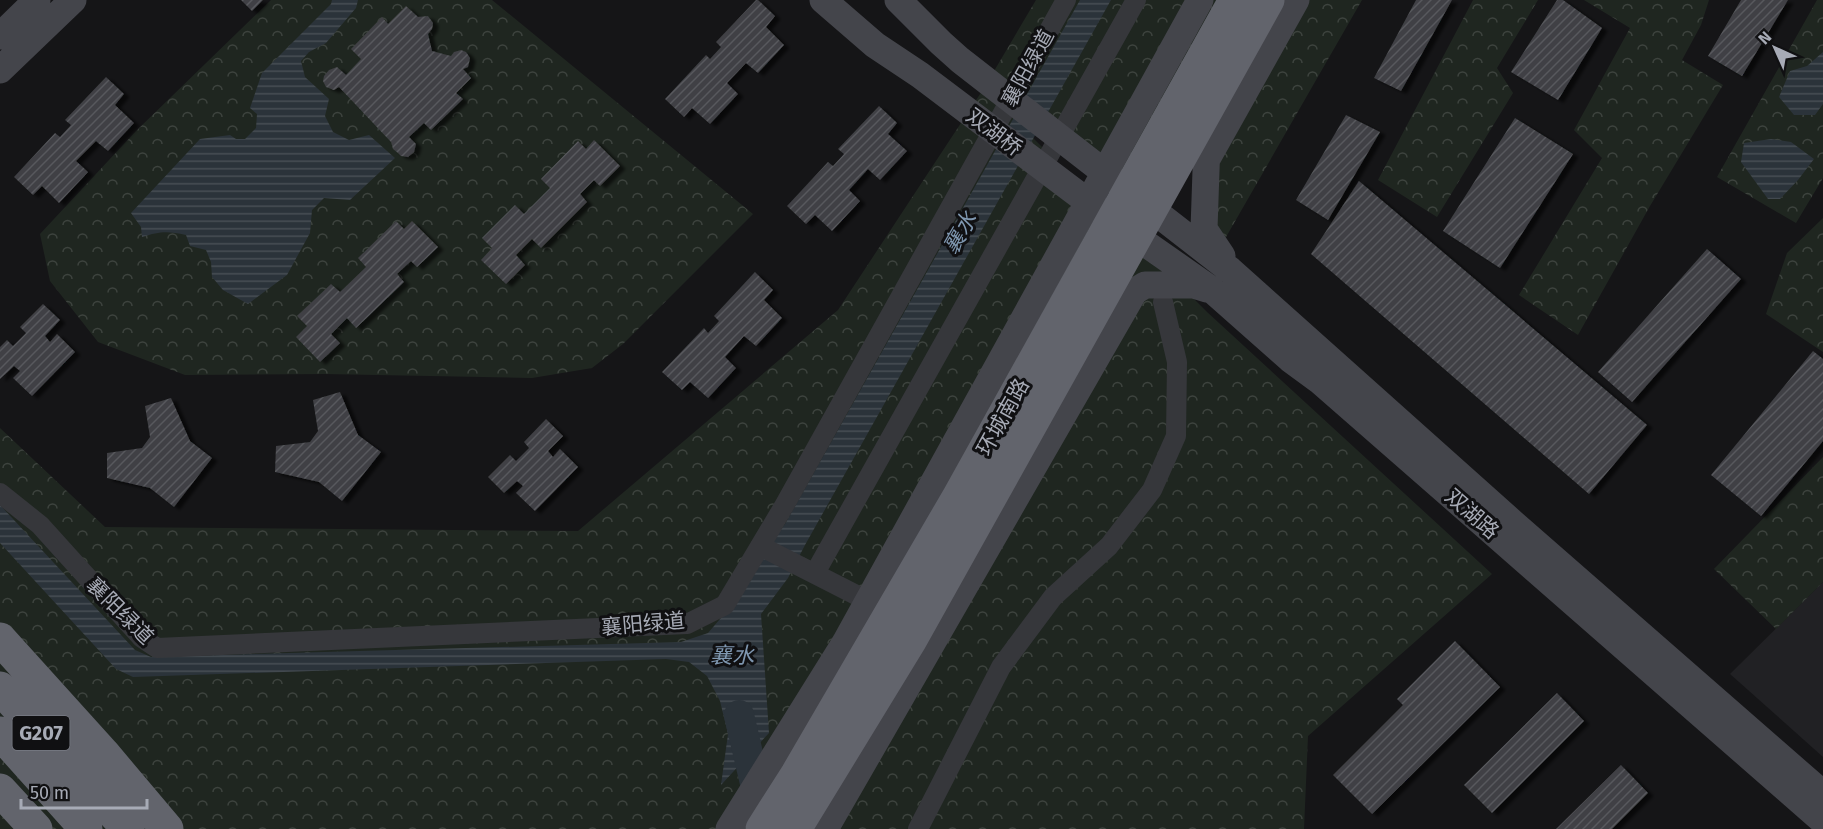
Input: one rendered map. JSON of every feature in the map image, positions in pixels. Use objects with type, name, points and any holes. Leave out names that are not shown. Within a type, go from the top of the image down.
[{"type":"highway","name":"环城南路","points":[[1140,200],[1235,0]]},
{"type":"highway","name":"环城南路","points":[[762,829],[811,802],[1100,211],[1140,200],[1209,105],[1268,0]]},
{"type":"highway","name":"环城南路","points":[[795,829],[910,641],[1088,321],[1100,211]]},
{"type":"highway","points":[[0,639],[103,753],[167,829]]},
{"type":"highway","name":"G207","points":[[0,688],[71,788],[86,829]]},
{"type":"highway","name":"G207","points":[[0,733],[128,829]]},
{"type":"highway","points":[[0,790],[36,829]]},
{"type":"main road","points":[[0,36],[37,0]]},
{"type":"main road","points":[[0,70],[73,0]]},
{"type":"main road","name":"双湖桥","points":[[823,0],[875,45],[920,75],[1100,211]]},
{"type":"main road","points":[[729,829],[845,643],[1100,211],[1093,164],[1200,0]]},
{"type":"main road","points":[[1207,159],[1296,0]]},
{"type":"main road","name":"双湖桥","points":[[901,3],[960,60],[1140,200]]},
{"type":"main road","points":[[1209,105],[1203,229],[1230,270]]},
{"type":"main road","name":"双湖路","points":[[1140,200],[1230,270],[1513,523],[1823,794]]},
{"type":"main road","name":"双湖路","points":[[1100,211],[1212,290],[1290,359],[1320,381],[1823,821]]},
{"type":"main road","points":[[1088,321],[1145,285],[1194,285],[1212,290]]},
{"type":"main road","points":[[811,802],[1134,292]]},
{"type":"street","name":"襄阳绿道","points":[[0,494],[40,525],[142,638],[157,648],[687,624],[725,604],[761,546],[1066,0]]},
{"type":"street","points":[[812,571],[1136,0]]},
{"type":"street","points":[[918,829],[1001,667],[1053,597],[1109,546],[1152,490],[1176,436],[1176,362],[1163,302]]},
{"type":"street","points":[[761,546],[868,601]]},
{"type":"shaded area","points":[[1823,582],[1823,757],[1730,674]]},
{"type":"green space","points":[[271,0],[492,0],[753,214],[623,344],[592,368],[532,378],[325,374],[185,375],[98,342],[50,281],[40,234],[136,131]]},
{"type":"green space","points":[[1036,0],[1235,0],[1128,192],[987,92],[1207,312],[1492,574],[1308,736],[1304,829],[0,829],[0,428],[105,527],[578,531],[838,310],[984,88]]},
{"type":"green space","points":[[1268,0],[1362,0],[1218,251],[1209,105]]},
{"type":"green space","points":[[1473,0],[1538,0],[1497,68],[1513,93],[1437,217],[1378,180]]},
{"type":"green space","points":[[1584,0],[1709,0],[1701,25],[1682,60],[1723,85],[1650,206],[1578,335],[1519,295],[1602,158],[1574,130],[1630,28]]},
{"type":"green space","points":[[1817,0],[1823,0],[1823,178],[1796,223],[1717,177]]},
{"type":"green space","points":[[1823,218],[1823,352],[1766,314],[1787,253]]},
{"type":"green space","points":[[1823,457],[1823,582],[1776,629],[1714,569]]},
{"type":"water","points":[[332,0],[358,0],[356,8],[326,43],[309,52],[301,61],[305,77],[329,99],[325,116],[333,132],[349,140],[369,135],[395,158],[350,200],[324,198],[312,210],[310,233],[287,275],[248,304],[223,290],[212,277],[211,262],[206,250],[190,246],[186,235],[169,232],[142,237],[141,227],[131,213],[200,139],[230,135],[236,139],[245,139],[256,128],[257,114],[250,108],[262,73],[331,4]]},
{"type":"water","name":"襄水","points":[[1080,0],[1111,0],[788,578],[761,614],[769,733],[721,785],[728,734],[720,701],[707,676],[689,662],[666,659],[133,677],[116,669],[0,543],[0,505],[135,650],[151,657],[681,642],[708,633],[738,598],[760,558],[785,524]]},
{"type":"water","points":[[1823,52],[1823,104],[1815,115],[1794,115],[1779,97],[1790,71],[1807,66]]},
{"type":"water","points":[[1771,139],[1791,142],[1814,159],[1780,199],[1768,199],[1741,162],[1744,143]]},
{"type":"building","points":[[241,0],[263,0],[252,11]]},
{"type":"building","points":[[756,0],[775,16],[766,27],[784,45],[758,73],[746,63],[727,83],[738,94],[710,124],[692,108],[684,117],[665,99],[706,55],[710,59],[721,47],[716,42]]},
{"type":"building","points":[[1416,0],[1452,0],[1401,91],[1374,78]]},
{"type":"building","points":[[1557,0],[1563,0],[1602,28],[1558,100],[1511,72]]},
{"type":"building","points":[[1741,0],[1788,0],[1742,76],[1708,56]]},
{"type":"building","points":[[406,6],[418,17],[428,16],[433,23],[428,34],[432,51],[451,56],[454,52],[461,50],[466,52],[470,58],[468,67],[463,69],[471,78],[456,93],[463,99],[431,130],[424,123],[409,137],[416,144],[414,152],[408,157],[401,156],[393,149],[391,142],[339,87],[334,90],[326,87],[323,81],[329,70],[337,67],[346,75],[361,59],[351,49],[382,17],[388,24]]},
{"type":"building","points":[[106,77],[124,94],[115,105],[134,123],[108,151],[96,141],[76,161],[88,172],[59,203],[42,186],[33,195],[14,177],[55,133],[60,137],[71,125],[65,120]]},
{"type":"building","points":[[879,106],[897,123],[888,134],[907,151],[880,180],[868,169],[849,190],[860,201],[832,231],[815,215],[806,224],[787,206],[828,162],[833,166],[844,154],[838,149]]},
{"type":"building","points":[[1346,115],[1380,132],[1328,220],[1296,200]]},
{"type":"building","points":[[1515,118],[1573,154],[1500,268],[1443,231]]},
{"type":"building","points":[[594,140],[620,166],[600,186],[594,180],[580,194],[587,202],[541,248],[532,239],[516,255],[525,265],[506,284],[481,260],[492,248],[482,238],[515,205],[524,214],[550,188],[541,179],[578,141],[586,149]]},
{"type":"building","points":[[1359,181],[1647,425],[1589,494],[1311,254]]},
{"type":"building","points":[[396,221],[404,229],[412,221],[438,247],[417,267],[411,261],[397,274],[404,282],[356,328],[347,318],[331,334],[340,343],[320,362],[296,337],[307,326],[297,316],[331,284],[340,292],[366,267],[358,258]]},
{"type":"building","points":[[1707,249],[1741,279],[1632,402],[1598,372]]},
{"type":"building","points":[[755,272],[773,290],[764,300],[782,318],[756,346],[744,336],[725,357],[736,368],[708,398],[690,382],[682,390],[662,372],[704,328],[708,333],[719,321],[714,316]]},
{"type":"building","points":[[43,304],[60,320],[45,336],[50,342],[57,334],[75,352],[32,396],[13,378],[20,371],[14,366],[0,379],[0,347],[7,340],[13,346],[26,333],[20,327]]},
{"type":"building","points":[[1813,351],[1823,359],[1823,441],[1761,516],[1711,475]]},
{"type":"building","points":[[340,392],[358,435],[381,452],[342,501],[319,482],[275,472],[276,446],[310,442],[318,431],[313,400]]},
{"type":"building","points":[[171,398],[190,441],[212,458],[174,507],[150,488],[107,478],[107,453],[142,448],[150,437],[145,406]]},
{"type":"building","points":[[546,419],[563,436],[548,451],[553,457],[560,449],[578,467],[535,511],[516,493],[523,486],[517,481],[504,493],[488,477],[510,455],[516,461],[529,448],[524,442]]},
{"type":"building","points":[[1455,641],[1500,687],[1372,814],[1333,775],[1403,705],[1397,699]]},
{"type":"building","points":[[1557,693],[1584,721],[1492,813],[1464,785]]},
{"type":"building","points":[[1621,765],[1648,793],[1612,829],[1556,829]]},
{"type":"waterway","name":"襄水","points":[[739,715],[761,809]]}]
